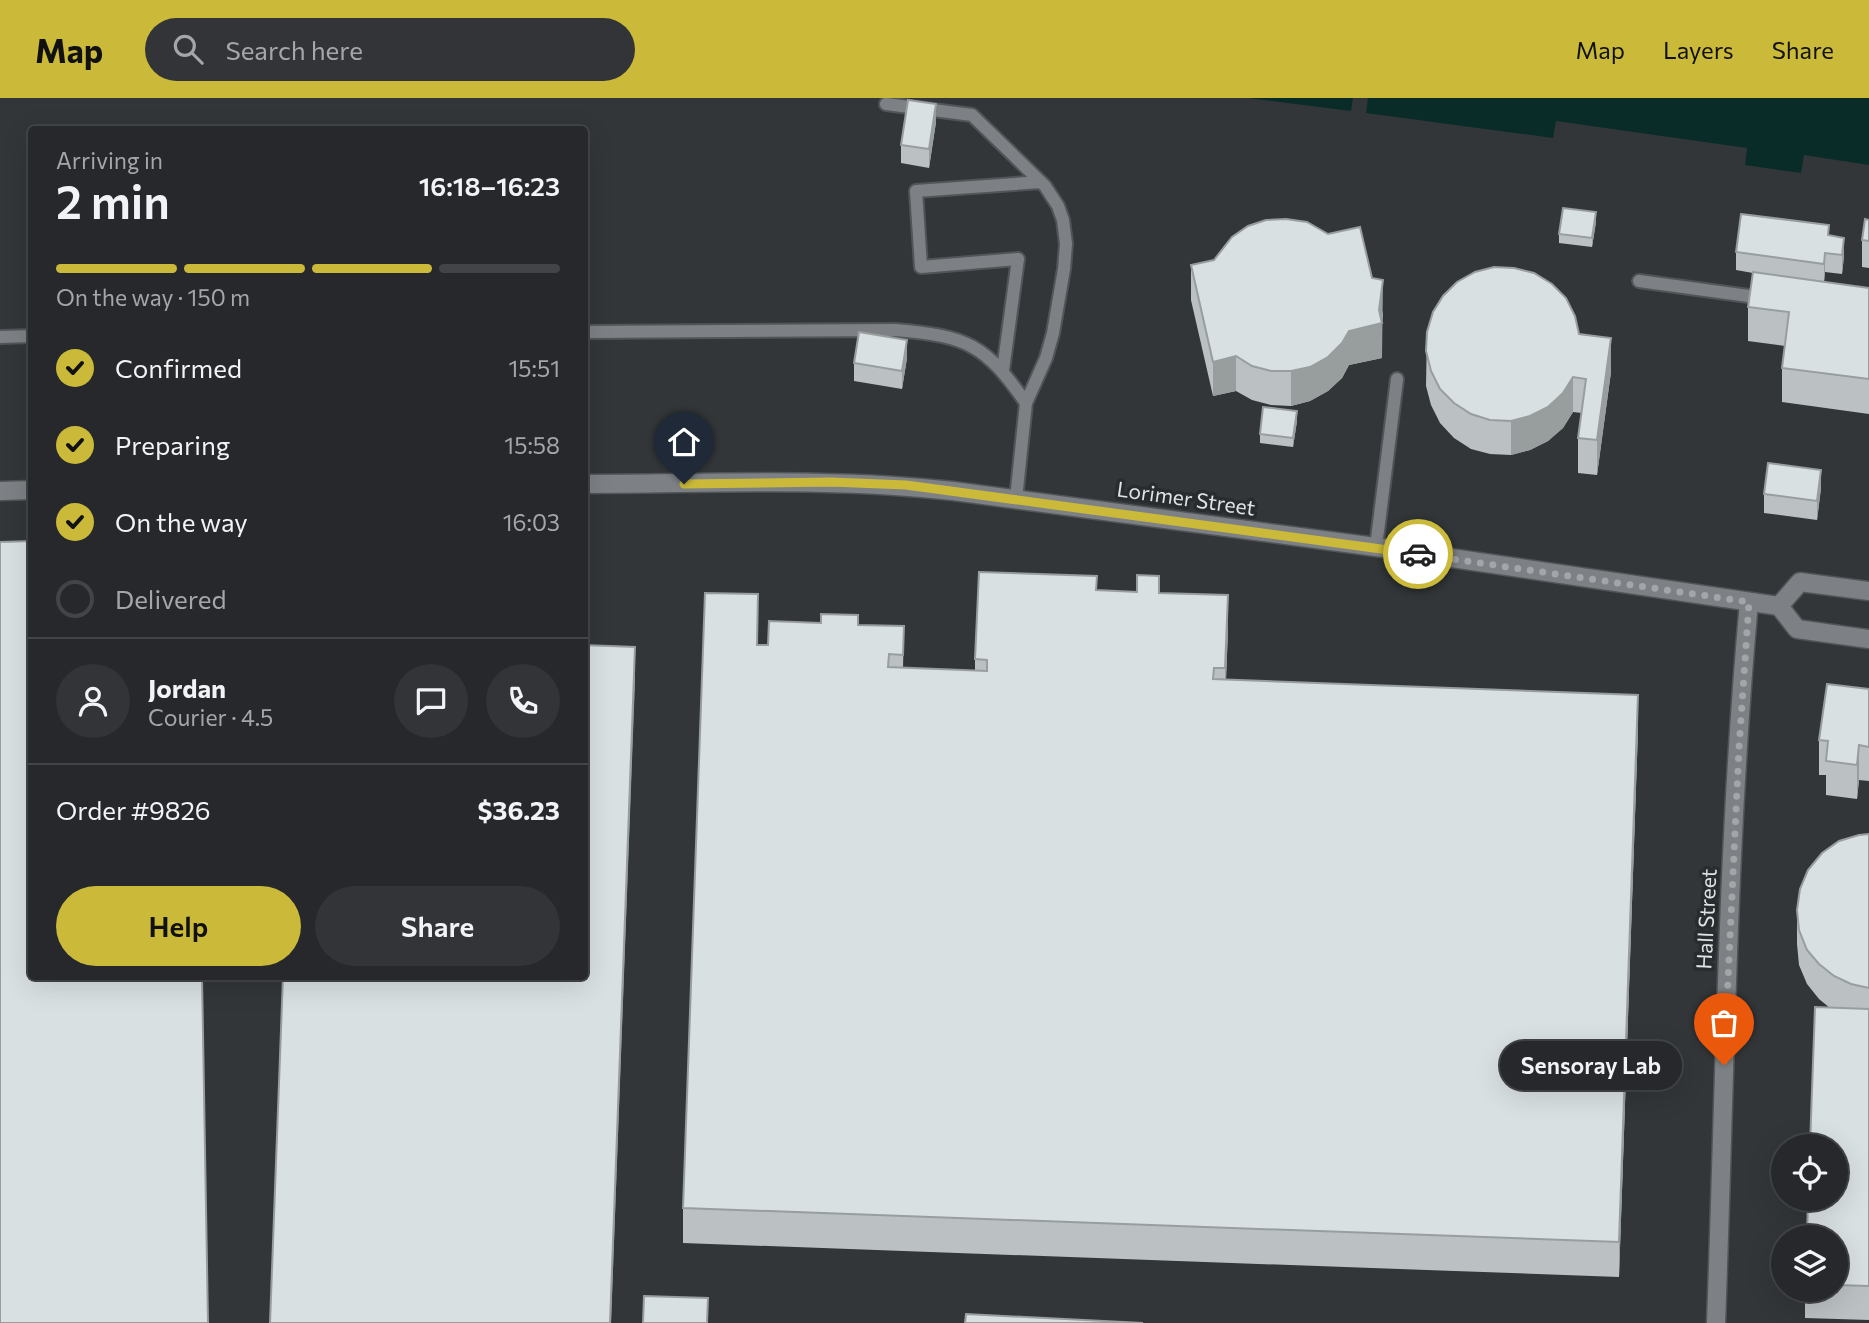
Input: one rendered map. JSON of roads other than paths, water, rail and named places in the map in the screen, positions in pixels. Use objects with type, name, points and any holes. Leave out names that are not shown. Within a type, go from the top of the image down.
[{"type":"main road","name":"Lorimer Street","points":[[588,484],[906,485],[1376,547],[1779,606]]},
{"type":"main road","points":[[0,491],[28,490]]},
{"type":"main road","points":[[1869,591],[1800,582],[1779,606],[1797,629],[1869,639]]},
{"type":"main road","name":"Hall Street","points":[[1716,1323],[1729,937],[1742,680],[1749,602]]},
{"type":"lane","points":[[886,104],[971,115],[1041,182],[1058,206],[1063,219],[1066,244],[1064,269],[1046,358],[1026,403],[1016,499]]},
{"type":"lane","points":[[1003,370],[1018,259],[921,267],[916,191],[1041,182]]},
{"type":"lane","points":[[1639,281],[1774,299]]},
{"type":"lane","points":[[588,332],[908,331],[941,335],[983,352],[1003,370],[1026,403]]},
{"type":"lane","points":[[0,337],[28,336]]},
{"type":"lane","points":[[1376,547],[1397,379]]},
{"type":"place","name":"Sensoray Lab","points":[[1724,1065]]}]
